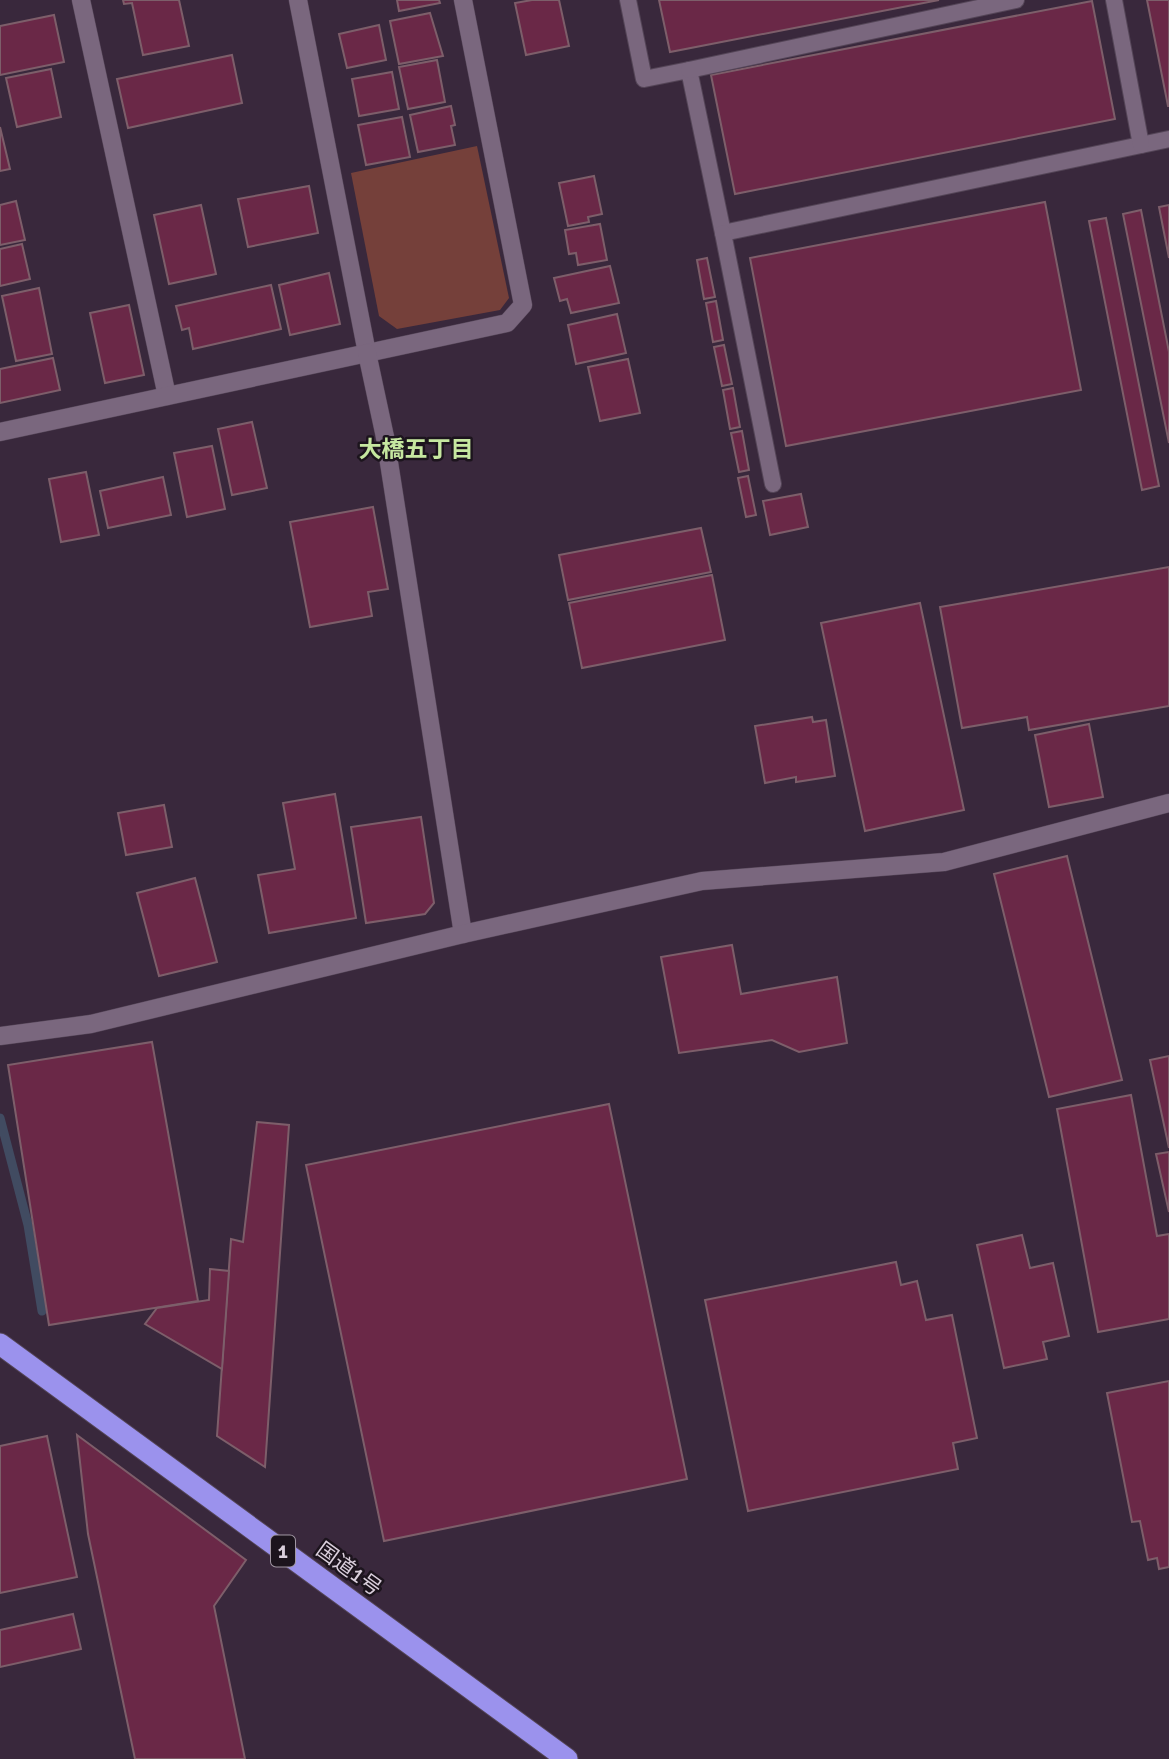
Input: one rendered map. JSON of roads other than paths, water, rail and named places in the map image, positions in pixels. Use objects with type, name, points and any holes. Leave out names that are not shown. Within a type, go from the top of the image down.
[{"type":"highway","name":"国道1号","points":[[0,1344],[567,1759]]},
{"type":"street","points":[[81,0],[167,396]]},
{"type":"street","points":[[298,0],[385,437],[463,934]]},
{"type":"street","points":[[0,432],[507,323],[523,305],[463,0]]},
{"type":"street","points":[[0,1036],[91,1024],[463,934],[702,881],[944,862],[1169,803]]},
{"type":"lane","points":[[628,0],[644,79],[1016,0]]},
{"type":"lane","points":[[1114,0],[1141,145]]},
{"type":"lane","points":[[689,70],[773,484]]},
{"type":"lane","points":[[723,233],[1169,139]]},
{"type":"waterway","points":[[0,1118],[28,1225],[42,1311]]},
{"type":"district","name":"大橋五丁目","points":[[416,449]]}]
